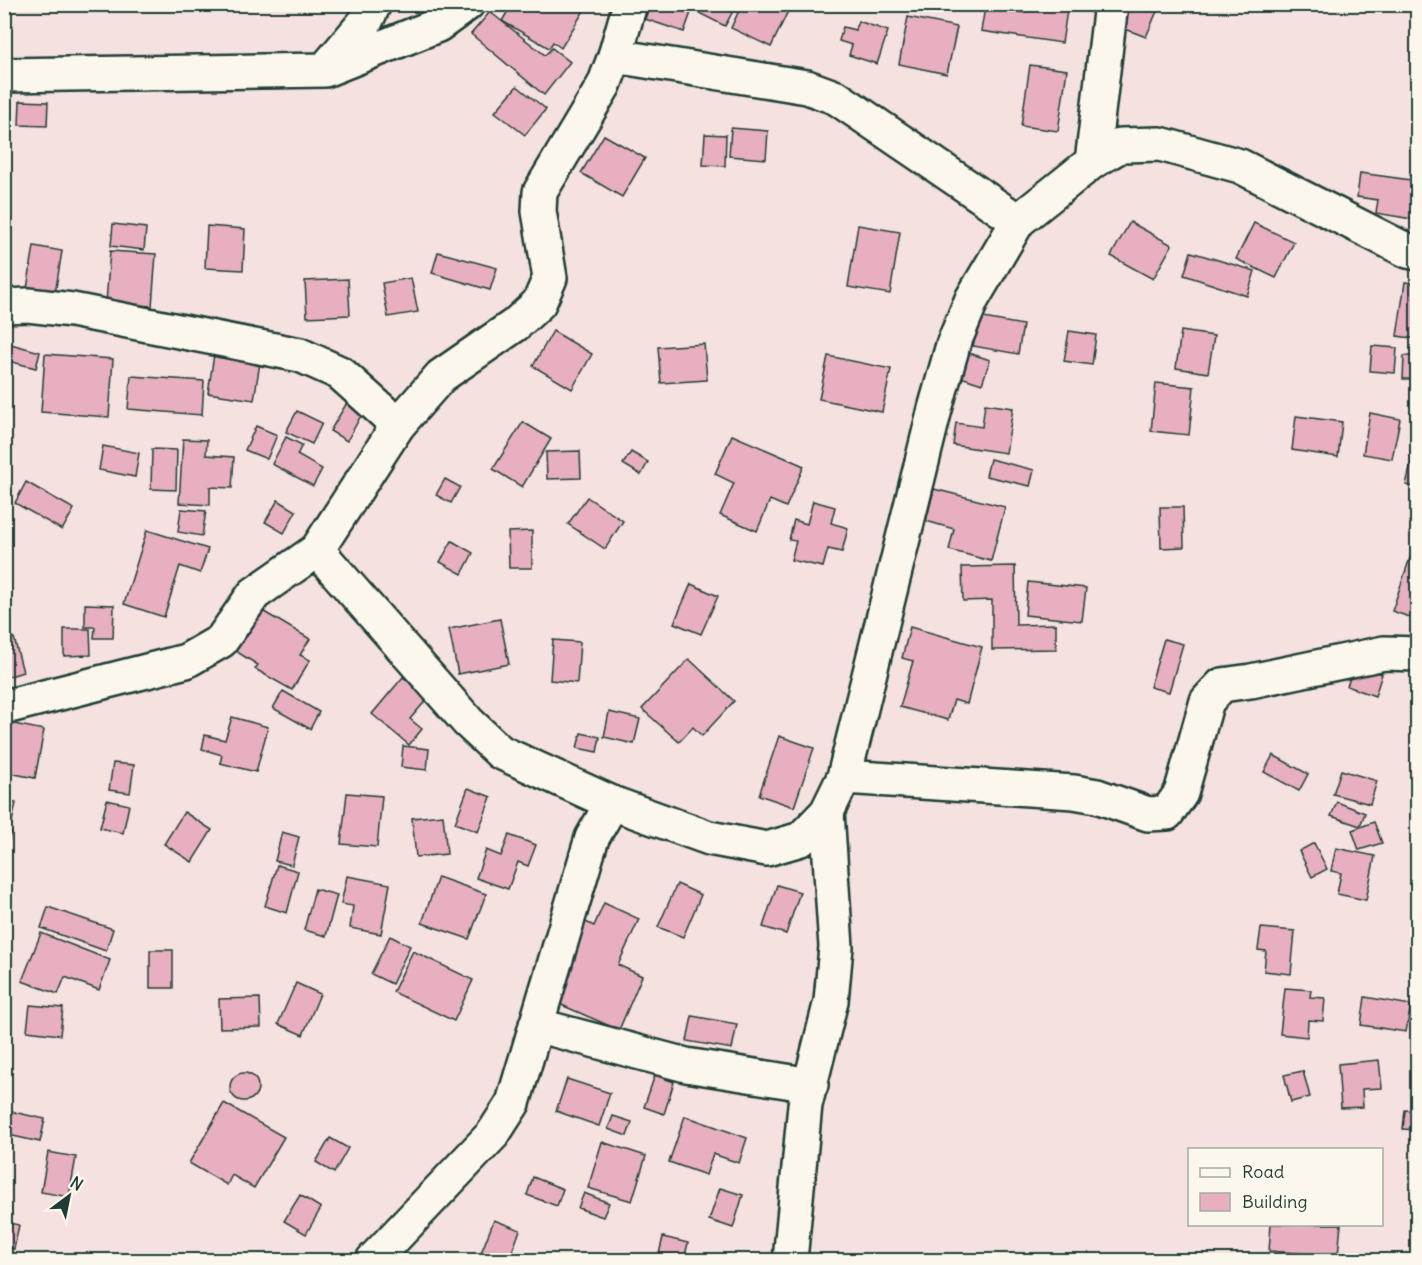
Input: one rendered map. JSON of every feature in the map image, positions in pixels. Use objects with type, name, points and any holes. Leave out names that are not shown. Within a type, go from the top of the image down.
[{"type":"street","points":[[325,70],[366,21],[374,4]]},
{"type":"street","points":[[4,75],[325,70],[438,25],[467,4]]},
{"type":"street","points":[[4,705],[13,705],[186,661],[221,641],[254,594],[317,550],[398,425],[441,376],[515,325],[539,303],[550,278],[539,211],[540,192],[604,85],[630,4]]},
{"type":"street","points":[[1092,162],[1110,4]]},
{"type":"street","points":[[615,56],[807,87],[837,98],[1018,222]]},
{"type":"street","points":[[317,550],[468,722],[500,752],[612,803],[709,838],[767,849],[801,839],[827,812],[844,777],[935,409],[954,345],[972,299],[1018,222],[1092,162],[1121,146],[1160,144],[1240,166],[1408,251],[1418,252]]},
{"type":"street","points":[[4,306],[28,305],[72,310],[300,355],[340,373],[398,425]]},
{"type":"street","points":[[844,777],[1074,792],[1097,796],[1148,814],[1167,813],[1181,793],[1207,701],[1222,685],[1384,653],[1418,654]]},
{"type":"street","points":[[373,1260],[493,1134],[513,1103],[592,838],[612,803]]},
{"type":"street","points":[[790,1260],[805,1105],[831,1001],[836,947],[827,812]]},
{"type":"street","points":[[536,1025],[686,1065],[810,1084]]},
{"type":"building","points":[[512,4],[588,4],[561,48],[553,42],[549,48],[502,21]]},
{"type":"building","points":[[650,4],[694,4],[684,32],[645,19]]},
{"type":"building","points":[[701,4],[726,4],[734,9],[725,26],[697,12]]},
{"type":"building","points":[[742,4],[775,4],[788,11],[771,47],[731,28]]},
{"type":"building","points":[[1026,4],[1068,4],[1062,43],[981,31],[985,7],[1025,13]]},
{"type":"building","points":[[1129,4],[1160,4],[1146,37],[1120,27]]},
{"type":"building","points":[[490,12],[545,55],[552,48],[570,62],[544,95],[471,34]]},
{"type":"building","points":[[908,17],[957,27],[947,74],[899,64]]},
{"type":"building","points":[[858,21],[888,31],[877,64],[849,55],[852,45],[839,41],[843,27],[855,30]]},
{"type":"building","points":[[1030,65],[1067,70],[1058,131],[1021,126]]},
{"type":"building","points":[[517,86],[546,109],[525,135],[495,112]]},
{"type":"building","points":[[20,101],[48,102],[47,126],[19,125]]},
{"type":"building","points":[[731,128],[768,131],[766,159],[729,156]]},
{"type":"building","points":[[705,134],[726,135],[725,166],[703,165]]},
{"type":"building","points":[[604,135],[645,158],[622,197],[581,173]]},
{"type":"building","points":[[1360,173],[1418,181],[1418,220],[1376,213],[1378,200],[1357,197]]},
{"type":"building","points":[[1130,222],[1172,245],[1153,279],[1111,256]]},
{"type":"building","points":[[1254,223],[1294,242],[1276,278],[1236,259]]},
{"type":"building","points":[[113,224],[146,228],[144,250],[111,246]]},
{"type":"building","points":[[858,225],[900,232],[890,294],[848,287]]},
{"type":"building","points":[[207,226],[245,229],[243,270],[205,268]]},
{"type":"building","points":[[34,246],[62,251],[55,294],[27,289]]},
{"type":"building","points":[[110,251],[156,254],[152,306],[106,303]]},
{"type":"building","points":[[438,252],[497,268],[490,290],[432,273]]},
{"type":"building","points":[[1191,252],[1255,271],[1247,296],[1184,275]]},
{"type":"building","points":[[411,278],[418,312],[388,317],[382,283]]},
{"type":"building","points":[[348,279],[350,315],[307,317],[305,281]]},
{"type":"building","points":[[1405,282],[1418,284],[1418,339],[1397,336]]},
{"type":"building","points":[[978,317],[1023,325],[1018,354],[973,346]]},
{"type":"building","points":[[553,331],[592,354],[572,389],[533,366]]},
{"type":"building","points":[[1069,331],[1096,335],[1092,365],[1064,361]]},
{"type":"building","points":[[1181,331],[1214,336],[1208,373],[1176,368]]},
{"type":"building","points":[[7,343],[40,352],[36,368],[4,360]]},
{"type":"building","points":[[704,344],[707,380],[661,383],[658,347]]},
{"type":"building","points":[[1372,346],[1397,348],[1395,373],[1370,371]]},
{"type":"building","points":[[215,348],[261,356],[254,400],[208,393]]},
{"type":"building","points":[[963,351],[990,360],[982,384],[955,375]]},
{"type":"building","points":[[45,354],[113,359],[109,417],[41,412]]},
{"type":"building","points":[[828,356],[891,369],[882,412],[819,399]]},
{"type":"building","points":[[1404,356],[1418,356],[1418,379],[1403,379]]},
{"type":"building","points":[[131,376],[204,381],[202,415],[128,409]]},
{"type":"building","points":[[1156,383],[1194,387],[1189,435],[1151,431]]},
{"type":"building","points":[[348,401],[364,410],[347,441],[330,431]]},
{"type":"building","points":[[985,404],[1013,408],[1006,453],[953,445],[956,423],[982,427]]},
{"type":"building","points":[[297,411],[322,423],[312,444],[286,432]]},
{"type":"building","points":[[1370,413],[1400,419],[1392,459],[1363,454]]},
{"type":"building","points":[[1296,416],[1342,422],[1338,457],[1292,450]]},
{"type":"building","points":[[523,422],[551,439],[522,487],[493,469]]},
{"type":"building","points":[[256,426],[277,435],[267,459],[245,450]]},
{"type":"building","points":[[1418,433],[1418,488],[1406,485]]},
{"type":"building","points":[[732,435],[804,466],[786,507],[770,500],[757,531],[720,515],[734,483],[715,474]]},
{"type":"building","points":[[286,437],[302,445],[297,455],[322,469],[313,486],[272,464]]},
{"type":"building","points":[[183,439],[207,440],[206,455],[234,457],[232,488],[210,487],[210,505],[179,503]]},
{"type":"building","points":[[103,446],[139,453],[135,477],[99,470]]},
{"type":"building","points":[[152,449],[177,450],[176,490],[151,489]]},
{"type":"building","points":[[580,451],[581,478],[547,479],[546,452]]},
{"type":"building","points":[[631,452],[648,462],[641,475],[623,464]]},
{"type":"building","points":[[990,459],[1034,470],[1030,486],[986,476]]},
{"type":"building","points":[[445,479],[460,487],[451,503],[436,495]]},
{"type":"building","points":[[26,482],[74,509],[62,530],[15,503]]},
{"type":"building","points":[[934,489],[1005,507],[991,561],[949,550],[954,529],[926,521]]},
{"type":"building","points":[[587,497],[623,521],[605,549],[568,524]]},
{"type":"building","points":[[278,500],[296,511],[284,533],[265,522]]},
{"type":"building","points":[[813,501],[835,507],[831,523],[848,528],[842,552],[828,549],[823,567],[791,560],[796,541],[789,540],[794,520],[807,524]]},
{"type":"building","points":[[1160,507],[1183,507],[1184,547],[1161,548]]},
{"type":"building","points":[[181,509],[206,511],[202,536],[178,532]]},
{"type":"building","points":[[147,530],[208,549],[200,573],[180,566],[164,617],[124,604]]},
{"type":"building","points":[[532,531],[532,568],[509,568],[508,532]]},
{"type":"building","points":[[452,541],[473,553],[462,574],[440,562]]},
{"type":"building","points":[[1412,552],[1418,554],[1418,620],[1392,611]]},
{"type":"building","points":[[1015,566],[1016,625],[1056,624],[1056,649],[992,650],[992,600],[963,601],[962,567]]},
{"type":"building","points":[[1028,582],[1086,588],[1082,621],[1025,615]]},
{"type":"building","points":[[691,584],[718,596],[701,634],[674,623]]},
{"type":"building","points":[[85,604],[114,605],[113,638],[94,638],[95,627],[85,627]]},
{"type":"building","points":[[259,609],[310,639],[300,655],[310,660],[292,690],[255,669],[258,665],[234,650]]},
{"type":"building","points":[[500,619],[509,664],[458,674],[449,629]]},
{"type":"building","points":[[910,627],[982,647],[967,704],[954,700],[948,720],[900,707],[913,661],[902,658]]},
{"type":"building","points":[[64,629],[90,629],[91,655],[64,656]]},
{"type":"building","points":[[14,638],[23,672],[4,678],[4,641]]},
{"type":"building","points":[[1164,639],[1183,644],[1169,692],[1150,687]]},
{"type":"building","points":[[553,640],[580,642],[577,683],[550,680]]},
{"type":"building","points":[[689,659],[734,701],[702,736],[693,727],[679,742],[642,709]]},
{"type":"building","points":[[1355,665],[1382,674],[1375,696],[1347,686]]},
{"type":"building","points":[[403,677],[428,698],[410,719],[422,729],[409,745],[372,714]]},
{"type":"building","points":[[283,691],[319,712],[310,729],[273,708]]},
{"type":"building","points":[[609,712],[640,719],[634,744],[604,737]]},
{"type":"building","points":[[232,717],[268,727],[256,772],[220,763],[222,755],[202,749],[205,735],[225,740]]},
{"type":"building","points":[[9,723],[44,730],[35,778],[4,772],[4,746]]},
{"type":"building","points":[[581,733],[600,737],[597,752],[577,748]]},
{"type":"building","points":[[779,736],[814,748],[794,807],[759,795]]},
{"type":"building","points":[[403,746],[429,749],[427,770],[401,767]]},
{"type":"building","points":[[1273,755],[1308,774],[1299,791],[1264,772]]},
{"type":"building","points":[[113,763],[134,765],[130,793],[109,790]]},
{"type":"building","points":[[1341,770],[1377,781],[1370,804],[1333,794]]},
{"type":"building","points":[[468,788],[491,797],[478,832],[455,823]]},
{"type":"building","points":[[347,793],[382,796],[377,847],[341,844]]},
{"type":"building","points":[[107,800],[129,805],[123,833],[100,828]]},
{"type":"building","points":[[4,801],[16,803],[11,826],[4,825]]},
{"type":"building","points":[[1337,802],[1365,813],[1360,826],[1331,816]]},
{"type":"building","points":[[184,812],[212,830],[192,862],[164,844]]},
{"type":"building","points":[[443,815],[447,854],[416,857],[412,818]]},
{"type":"building","points":[[1374,822],[1382,843],[1359,850],[1352,830]]},
{"type":"building","points":[[4,830],[11,832],[4,856]]},
{"type":"building","points":[[282,832],[299,837],[292,865],[275,861]]},
{"type":"building","points":[[509,835],[536,845],[528,866],[518,862],[508,889],[476,878],[486,850],[501,856]]},
{"type":"building","points":[[1314,843],[1327,869],[1312,877],[1299,851]]},
{"type":"building","points":[[1336,848],[1375,856],[1366,900],[1337,894],[1341,873],[1331,871]]},
{"type":"building","points":[[277,865],[298,871],[287,913],[265,906]]},
{"type":"building","points":[[347,876],[390,884],[381,934],[350,928],[353,906],[341,904]]},
{"type":"building","points":[[438,877],[486,894],[469,939],[422,923]]},
{"type":"building","points":[[677,884],[701,895],[683,937],[658,927]]},
{"type":"building","points":[[777,885],[800,892],[786,934],[763,927]]},
{"type":"building","points":[[315,889],[337,895],[326,936],[304,930]]},
{"type":"building","points":[[604,903],[639,919],[618,965],[642,976],[619,1030],[557,1003],[582,920],[594,926]]},
{"type":"building","points":[[48,907],[113,929],[106,951],[41,928]]},
{"type":"building","points":[[1261,928],[1295,931],[1291,974],[1264,971],[1266,951],[1258,950]]},
{"type":"building","points":[[41,933],[110,960],[99,990],[65,977],[58,994],[22,981]]},
{"type":"building","points":[[390,936],[410,946],[392,984],[371,974]]},
{"type":"building","points":[[150,950],[173,950],[173,988],[150,988]]},
{"type":"building","points":[[413,951],[473,980],[454,1021],[393,992]]},
{"type":"building","points":[[296,983],[320,994],[303,1035],[278,1024]]},
{"type":"building","points":[[1285,988],[1311,990],[1310,997],[1325,998],[1323,1021],[1308,1020],[1307,1037],[1280,1034]]},
{"type":"building","points":[[1365,997],[1411,1005],[1406,1032],[1361,1025]]},
{"type":"building","points":[[260,998],[261,1027],[220,1028],[219,999]]},
{"type":"building","points":[[30,1005],[63,1008],[60,1035],[27,1031]]},
{"type":"building","points":[[692,1016],[737,1024],[732,1049],[687,1041]]},
{"type":"building","points":[[1379,1060],[1382,1088],[1362,1089],[1363,1107],[1341,1108],[1338,1064]]},
{"type":"building","points":[[1303,1071],[1310,1097],[1291,1102],[1284,1075]]},
{"type":"building","points":[[244,1073],[254,1077],[258,1087],[254,1097],[244,1101],[234,1097],[230,1087],[234,1077]]},
{"type":"building","points":[[655,1075],[674,1082],[664,1114],[644,1107]]},
{"type":"building","points":[[567,1079],[610,1093],[599,1126],[556,1111]]},
{"type":"building","points":[[224,1103],[284,1137],[254,1188],[232,1175],[227,1185],[189,1163]]},
{"type":"building","points":[[1405,1110],[1418,1111],[1418,1130],[1403,1129]]},
{"type":"building","points":[[9,1111],[45,1119],[40,1142],[4,1134]]},
{"type":"building","points":[[613,1116],[632,1122],[627,1136],[608,1129]]},
{"type":"building","points":[[685,1116],[747,1138],[739,1163],[713,1154],[706,1175],[669,1162]]},
{"type":"building","points":[[330,1138],[348,1148],[334,1173],[316,1162]]},
{"type":"building","points":[[602,1142],[646,1156],[632,1201],[588,1188]]},
{"type":"building","points":[[48,1152],[76,1157],[69,1197],[41,1192]]},
{"type":"building","points":[[533,1177],[563,1189],[557,1206],[527,1195]]},
{"type":"building","points":[[720,1188],[743,1195],[733,1228],[709,1220]]},
{"type":"building","points":[[584,1193],[609,1203],[603,1217],[578,1208]]},
{"type":"building","points":[[300,1195],[321,1208],[306,1234],[284,1221]]},
{"type":"building","points":[[494,1220],[520,1230],[509,1260],[479,1258]]},
{"type":"building","points":[[4,1222],[19,1225],[14,1249],[4,1247]]},
{"type":"building","points":[[1271,1226],[1341,1226],[1338,1256],[1269,1251]]},
{"type":"building","points":[[663,1237],[688,1243],[684,1260],[659,1254]]}]
